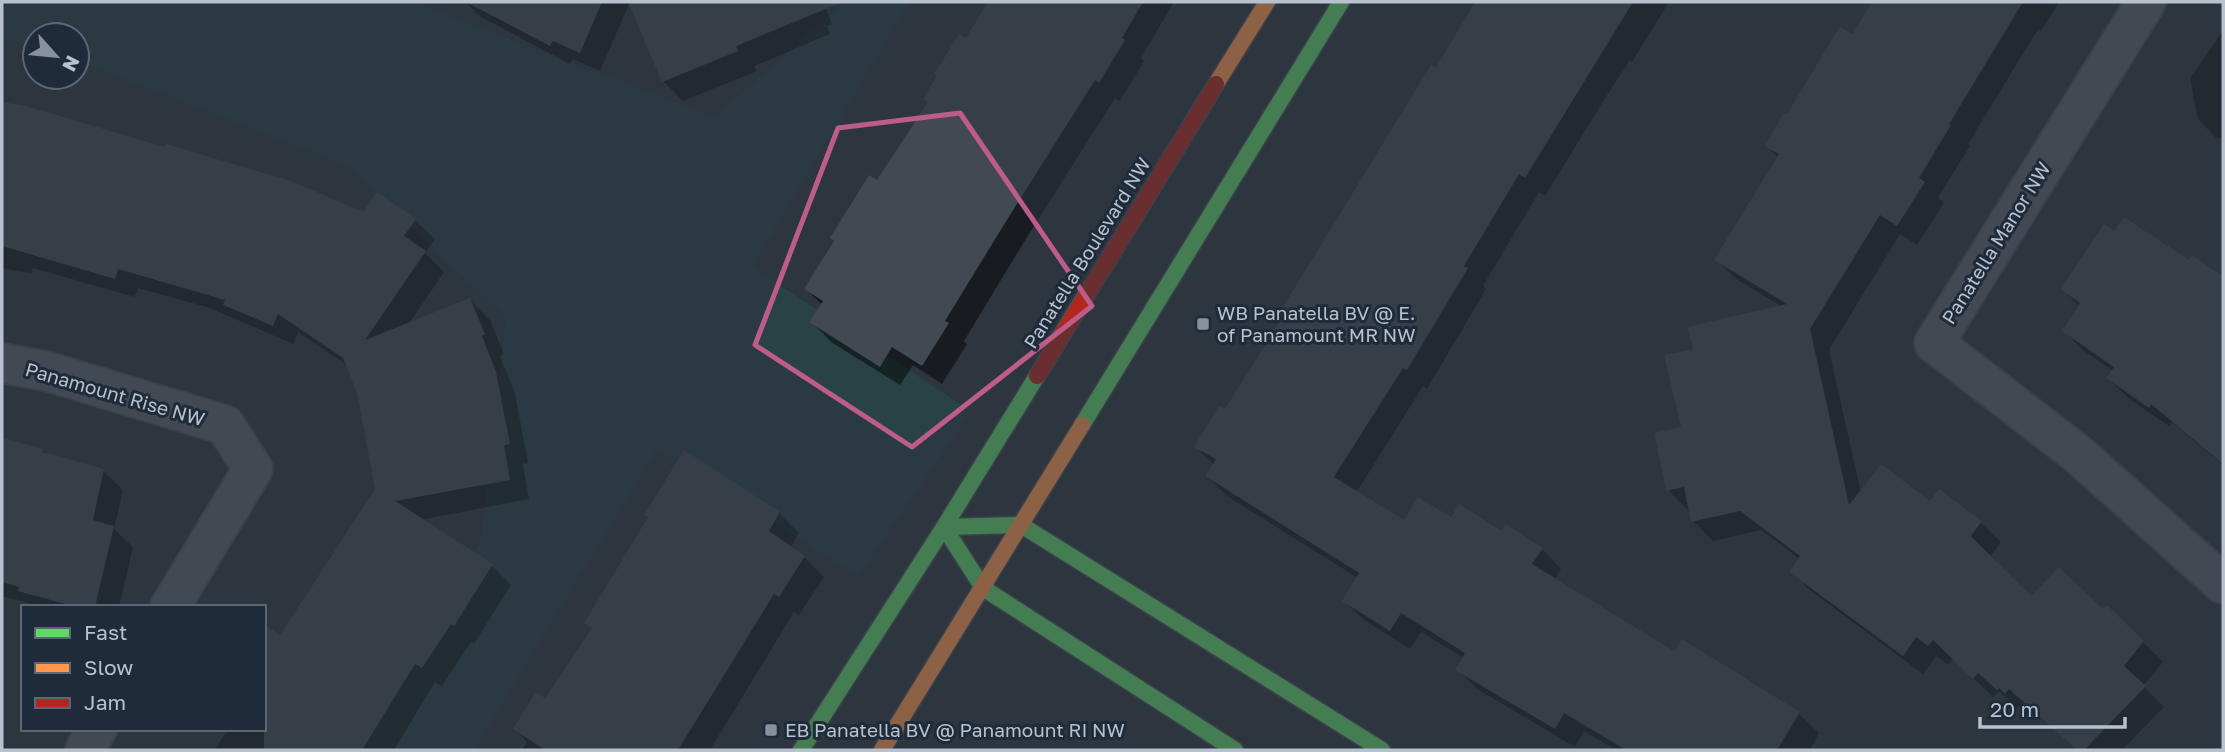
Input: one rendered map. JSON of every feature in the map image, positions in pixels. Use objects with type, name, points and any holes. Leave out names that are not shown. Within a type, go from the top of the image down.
[{"type":"street","name":"Panatella Boulevard NW","points":[[801,750],[944,527],[1267,2]]},
{"type":"street","points":[[881,750],[983,589],[1341,2]]},
{"type":"street","name":"Panatella Manor NW","points":[[2146,2],[1934,342],[2079,456],[2223,584]]},
{"type":"street","name":"Panamount Rise NW","points":[[2,363],[46,371],[225,425],[253,469],[171,605]]},
{"type":"street","points":[[944,527],[1021,525],[1382,750]]},
{"type":"street","points":[[944,527],[983,589],[1234,750]]},
{"type":"street","points":[[85,750],[96,731]]},
{"type":"highlighted area","points":[[960,113],[1092,306],[912,447],[755,345],[838,128]]},
{"type":"green space","points":[[2,2],[412,2],[715,117],[845,2],[909,2],[752,267],[971,411],[859,576],[657,449],[474,750],[357,750],[481,540],[506,317],[346,165],[91,65],[91,21],[21,21],[21,42],[2,39]]},
{"type":"building","points":[[466,2],[602,2],[580,53],[553,41],[550,46]]},
{"type":"building","points":[[628,2],[840,3],[736,46],[738,51],[662,82]]},
{"type":"building","points":[[988,2],[1143,2],[1122,38],[1125,40],[1099,83],[1095,80],[1005,223],[945,321],[949,323],[922,366],[892,347],[880,367],[809,322],[823,301],[804,289],[834,241],[830,238],[869,175],[877,180],[928,102],[923,99],[937,76],[934,74],[959,34],[966,38]]},
{"type":"building","points":[[1475,2],[1633,2],[1525,178],[1519,174],[1464,266],[1468,268],[1407,370],[1403,368],[1334,477],[1404,520],[1418,497],[1451,517],[1459,504],[1502,531],[1506,524],[1543,548],[1532,564],[1674,651],[1682,639],[1800,712],[1777,750],[1626,750],[1564,713],[1555,729],[1455,670],[1465,653],[1401,613],[1390,631],[1342,601],[1359,573],[1205,476],[1216,459],[1194,447],[1219,406],[1225,409],[1287,310],[1283,307],[1431,65],[1436,67]]},
{"type":"building","points":[[1872,2],[2023,2],[1949,124],[1951,125],[1919,178],[1925,182],[1897,226],[1880,215],[1810,329],[1849,505],[1881,464],[1930,501],[1939,489],[1982,521],[1971,536],[2031,596],[2059,567],[2103,609],[2107,605],[2144,641],[2124,666],[2146,686],[2084,750],[2077,750],[2009,689],[2005,694],[1999,688],[1997,690],[1978,673],[1973,679],[1933,640],[1928,646],[1916,637],[1903,656],[1789,572],[1800,556],[1740,511],[1691,522],[1684,487],[1666,491],[1654,433],[1681,427],[1664,355],[1693,349],[1687,327],[1787,304],[1714,260],[1779,154],[1764,146],[1784,113],[1787,114],[1840,26],[1852,34]]},
{"type":"building","points":[[2,102],[26,106],[165,147],[166,144],[291,181],[363,212],[377,192],[416,219],[404,236],[426,251],[365,340],[470,298],[485,334],[482,336],[496,372],[510,444],[504,445],[510,480],[395,501],[493,564],[454,626],[451,624],[422,668],[415,664],[362,750],[264,750],[266,626],[280,635],[375,489],[357,393],[343,358],[278,314],[273,326],[223,305],[225,300],[118,269],[115,279],[2,246]]},
{"type":"building","points":[[2124,217],[2189,260],[2192,255],[2223,276],[2223,464],[2151,404],[2149,408],[2106,378],[2114,367],[2062,331],[2080,303],[2060,289],[2104,224],[2114,231]]},
{"type":"building","points":[[2,438],[104,469],[93,520],[114,526],[95,605],[69,605],[18,591],[19,587],[2,582]]},
{"type":"building","points":[[684,450],[780,512],[769,531],[805,556],[779,597],[774,594],[678,750],[545,750],[513,729],[536,692],[545,698],[592,628],[584,623],[648,517],[644,515]]},
{"type":"traffic: fast","points":[[1082,425],[1341,2]]},
{"type":"traffic: fast","points":[[801,750],[1037,376]]},
{"type":"traffic: fast","points":[[944,527],[1021,525],[1382,750]]},
{"type":"traffic: fast","points":[[944,527],[983,588],[1235,750]]},
{"type":"traffic: slow","points":[[1216,84],[1267,2]]},
{"type":"traffic: slow","points":[[882,750],[1082,425]]},
{"type":"traffic: jam","points":[[1037,376],[1216,84]]},
{"type":"place","name":"WB Panatella BV @ E. of Panamount MR NW","points":[[1203,324]]},
{"type":"place","name":"EB Panatella BV @ Panamount RI NW","points":[[771,730]]}]
